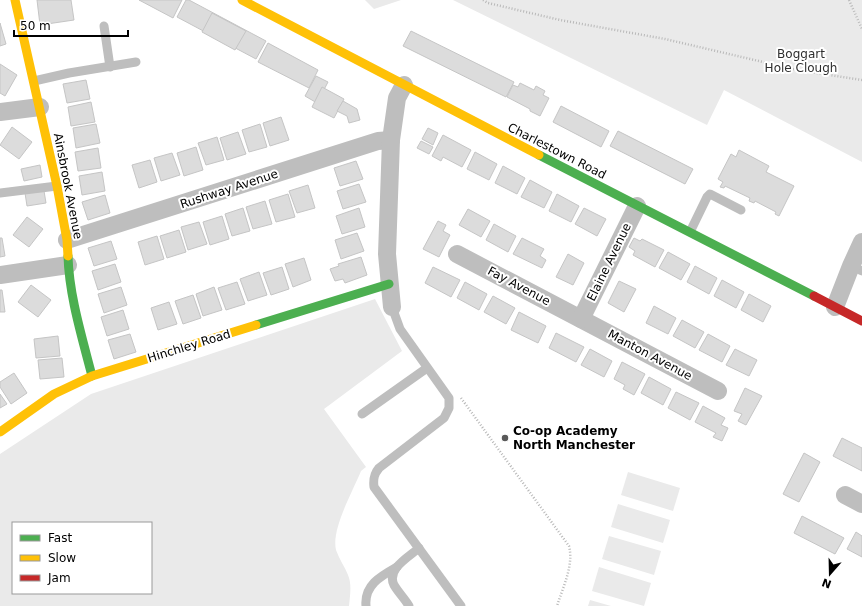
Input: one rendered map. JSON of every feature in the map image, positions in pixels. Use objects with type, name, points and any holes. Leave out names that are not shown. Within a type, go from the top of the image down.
[{"type":"street","name":"Ainsbrook Avenue","points":[[15,0],[57,186],[67,240],[68,265],[76,316],[92,376]]},
{"type":"street","name":"Charlestown Road","points":[[242,0],[637,206],[862,321]]},
{"type":"street","points":[[392,307],[388,284],[387,254],[387,214],[391,140],[397,98],[404,85]]},
{"type":"street","points":[[0,112],[40,108]]},
{"type":"street","name":"Rushway Avenue","points":[[67,240],[378,141],[391,140]]},
{"type":"street","name":"Elaine Avenue","points":[[581,318],[637,206]]},
{"type":"street","points":[[835,307],[856,269],[862,242]]},
{"type":"street","name":"Fay Avenue","points":[[457,254],[581,318]]},
{"type":"street","points":[[0,275],[68,265]]},
{"type":"street","name":"Hinchley Road","points":[[0,432],[54,394],[92,376],[388,284]]},
{"type":"street","name":"Manton Avenue","points":[[581,318],[718,391]]},
{"type":"street","points":[[845,495],[862,504]]},
{"type":"lane","points":[[104,26],[110,68]]},
{"type":"lane","points":[[34,81],[69,73],[110,68],[136,62]]},
{"type":"lane","points":[[0,193],[57,186]]},
{"type":"lane","points":[[690,232],[707,197],[710,194],[741,210]]},
{"type":"lane","points":[[392,307],[400,329],[449,398],[449,408],[444,418],[379,468],[375,473],[373,480],[374,487],[461,606]]},
{"type":"lane","points":[[362,414],[427,368]]},
{"type":"lane","points":[[366,606],[369,590],[374,582],[396,567],[419,548]]},
{"type":"lane","points":[[396,567],[392,579],[410,606]]},
{"type":"path","points":[[483,0],[488,3],[560,20],[665,39],[797,70],[862,80]]},
{"type":"path","points":[[849,0],[862,29]]},
{"type":"path","points":[[458,393],[569,546],[571,553],[570,562],[557,606]]},
{"type":"green space","points":[[365,0],[401,0],[374,9]]},
{"type":"green space","name":"Boggart Hole Clough","points":[[453,0],[862,0],[862,162],[724,90],[707,125]]},
{"type":"green space","points":[[375,299],[402,351],[324,409],[366,467],[361,471],[344,510],[335,541],[336,550],[347,572],[350,582],[349,606],[0,606],[0,454],[91,394]]},
{"type":"green space","points":[[628,472],[680,488],[673,511],[621,495]]},
{"type":"green space","points":[[618,504],[670,520],[663,543],[611,527]]},
{"type":"green space","points":[[609,536],[661,551],[654,575],[602,559]]},
{"type":"green space","points":[[599,567],[651,583],[644,606],[592,591]]},
{"type":"green space","points":[[590,600],[611,606],[588,606]]},
{"type":"building","points":[[37,0],[71,0],[74,20],[40,25]]},
{"type":"building","points":[[139,0],[182,0],[173,18]]},
{"type":"building","points":[[186,0],[189,0],[266,41],[256,59],[177,17]]},
{"type":"building","points":[[212,13],[246,31],[235,50],[202,32]]},
{"type":"building","points":[[0,23],[6,44],[0,46]]},
{"type":"building","points":[[411,31],[514,82],[506,97],[403,46]]},
{"type":"building","points":[[268,43],[318,70],[309,88],[258,62]]},
{"type":"building","points":[[0,64],[17,75],[5,96],[0,93]]},
{"type":"building","points":[[316,76],[328,82],[317,103],[305,96]]},
{"type":"building","points":[[86,80],[90,99],[67,103],[63,84]]},
{"type":"building","points":[[520,83],[534,90],[536,86],[545,91],[543,95],[549,98],[540,116],[507,97],[513,85],[518,87]]},
{"type":"building","points":[[322,87],[344,99],[334,118],[312,107]]},
{"type":"building","points":[[343,101],[357,109],[360,120],[349,123],[347,116],[337,111]]},
{"type":"building","points":[[91,102],[95,122],[71,126],[68,107]]},
{"type":"building","points":[[561,106],[609,131],[601,147],[553,122]]},
{"type":"building","points":[[281,117],[289,140],[270,146],[263,123]]},
{"type":"building","points":[[96,124],[100,143],[76,148],[73,128]]},
{"type":"building","points":[[260,124],[267,147],[249,152],[242,130]]},
{"type":"building","points":[[12,127],[32,142],[19,159],[0,145]]},
{"type":"building","points":[[428,128],[438,133],[433,145],[422,139]]},
{"type":"building","points":[[618,131],[693,169],[685,184],[610,146]]},
{"type":"building","points":[[238,132],[246,154],[227,160],[220,138]]},
{"type":"building","points":[[443,135],[471,150],[462,167],[443,157],[441,161],[432,156]]},
{"type":"building","points":[[217,137],[224,160],[206,165],[198,143]]},
{"type":"building","points":[[421,141],[433,147],[429,154],[417,148]]},
{"type":"building","points":[[196,147],[203,170],[184,176],[177,153]]},
{"type":"building","points":[[98,148],[101,168],[78,171],[75,152]]},
{"type":"building","points":[[739,150],[769,166],[766,172],[794,186],[779,216],[775,214],[776,212],[755,201],[754,203],[749,201],[750,198],[725,186],[724,188],[720,187],[723,182],[718,179],[731,154],[736,157]]},
{"type":"building","points":[[475,152],[497,164],[489,180],[467,169]]},
{"type":"building","points":[[172,153],[180,175],[161,181],[154,158]]},
{"type":"building","points":[[150,160],[157,182],[139,188],[132,165]]},
{"type":"building","points":[[356,161],[363,179],[340,186],[334,168]]},
{"type":"building","points":[[40,165],[42,177],[24,181],[21,169]]},
{"type":"building","points":[[503,166],[525,178],[517,194],[495,183]]},
{"type":"building","points":[[102,172],[105,191],[82,195],[79,176]]},
{"type":"building","points":[[530,180],[552,192],[544,208],[521,197]]},
{"type":"building","points":[[359,184],[366,202],[343,209],[337,191]]},
{"type":"building","points":[[308,185],[315,208],[297,213],[289,191]]},
{"type":"building","points":[[44,191],[46,203],[27,206],[25,193]]},
{"type":"building","points":[[288,194],[295,217],[276,222],[269,200]]},
{"type":"building","points":[[557,194],[579,206],[571,222],[549,211]]},
{"type":"building","points":[[105,195],[110,213],[88,220],[82,202]]},
{"type":"building","points":[[265,201],[272,224],[253,229],[246,207]]},
{"type":"building","points":[[243,208],[250,231],[232,236],[225,214]]},
{"type":"building","points":[[359,208],[365,227],[342,234],[336,216]]},
{"type":"building","points":[[584,208],[606,219],[597,236],[575,224]]},
{"type":"building","points":[[468,209],[490,221],[481,237],[459,225]]},
{"type":"building","points":[[222,216],[229,239],[210,245],[203,222]]},
{"type":"building","points":[[27,217],[43,229],[29,247],[13,235]]},
{"type":"building","points":[[438,221],[446,225],[443,231],[450,235],[439,257],[423,249]]},
{"type":"building","points":[[199,222],[207,244],[188,250],[181,227]]},
{"type":"building","points":[[494,224],[516,236],[508,252],[486,240]]},
{"type":"building","points":[[179,230],[186,252],[167,258],[160,236]]},
{"type":"building","points":[[357,233],[364,251],[341,259],[335,240]]},
{"type":"building","points":[[157,236],[164,259],[145,265],[138,242]]},
{"type":"building","points":[[0,238],[2,238],[5,256],[0,257]]},
{"type":"building","points":[[522,238],[544,249],[540,256],[546,260],[542,268],[513,254]]},
{"type":"building","points":[[634,238],[640,241],[642,239],[664,250],[655,267],[633,255],[635,251],[629,247]]},
{"type":"building","points":[[111,241],[117,259],[94,266],[88,248]]},
{"type":"building","points":[[668,252],[690,264],[681,280],[659,268]]},
{"type":"building","points":[[568,254],[584,263],[573,285],[556,277]]},
{"type":"building","points":[[361,257],[367,275],[345,283],[343,279],[335,281],[330,269],[339,266],[338,264]]},
{"type":"building","points":[[304,258],[311,280],[293,287],[285,264]]},
{"type":"building","points":[[115,264],[121,282],[98,290],[92,271]]},
{"type":"building","points":[[695,266],[717,278],[709,294],[687,282]]},
{"type":"building","points":[[282,267],[289,289],[271,295],[263,273]]},
{"type":"building","points":[[433,267],[460,280],[451,297],[425,283]]},
{"type":"building","points":[[259,272],[267,295],[248,301],[240,279]]},
{"type":"building","points":[[722,280],[744,292],[736,308],[714,296]]},
{"type":"building","points":[[619,281],[636,289],[624,312],[608,303]]},
{"type":"building","points":[[237,282],[245,304],[226,310],[218,288]]},
{"type":"building","points":[[465,282],[487,294],[479,310],[457,298]]},
{"type":"building","points":[[31,285],[51,300],[38,317],[18,302]]},
{"type":"building","points":[[121,287],[127,305],[104,313],[98,294]]},
{"type":"building","points":[[214,287],[222,310],[203,316],[196,294]]},
{"type":"building","points":[[0,290],[2,290],[5,312],[0,312]]},
{"type":"building","points":[[749,294],[771,306],[763,322],[741,310]]},
{"type":"building","points":[[193,295],[201,318],[183,324],[175,301]]},
{"type":"building","points":[[493,296],[515,308],[506,324],[484,312]]},
{"type":"building","points":[[169,302],[177,324],[158,330],[151,308]]},
{"type":"building","points":[[654,306],[676,318],[668,334],[646,323]]},
{"type":"building","points":[[123,310],[129,329],[107,336],[101,317]]},
{"type":"building","points":[[519,312],[546,326],[538,343],[511,330]]},
{"type":"building","points":[[682,320],[704,332],[695,348],[673,336]]},
{"type":"building","points":[[556,333],[584,347],[576,362],[549,348]]},
{"type":"building","points":[[130,334],[136,352],[114,359],[108,340]]},
{"type":"building","points":[[708,334],[730,346],[722,362],[699,350]]},
{"type":"building","points":[[58,336],[60,356],[36,358],[34,339]]},
{"type":"building","points":[[590,349],[612,361],[604,377],[581,365]]},
{"type":"building","points":[[735,349],[757,360],[749,376],[726,365]]},
{"type":"building","points":[[62,358],[64,377],[40,379],[38,360]]},
{"type":"building","points":[[622,362],[645,374],[634,395],[623,389],[625,385],[614,379]]},
{"type":"building","points":[[14,373],[27,393],[11,404],[0,387],[0,382]]},
{"type":"building","points":[[649,377],[671,389],[663,405],[641,393]]},
{"type":"building","points":[[745,388],[762,396],[746,425],[738,421],[742,414],[734,411]]},
{"type":"building","points":[[676,392],[699,403],[690,420],[668,408]]},
{"type":"building","points":[[0,394],[7,404],[0,408]]},
{"type":"building","points":[[703,406],[725,418],[721,425],[728,428],[722,441],[713,437],[716,433],[695,422]]},
{"type":"building","points":[[842,438],[862,448],[862,471],[833,456]]},
{"type":"building","points":[[804,453],[820,462],[799,502],[783,494]]},
{"type":"building","points":[[802,516],[844,538],[835,554],[794,533]]},
{"type":"building","points":[[856,532],[862,536],[862,557],[847,549]]},
{"type":"traffic: fast","points":[[539,155],[814,296]]},
{"type":"traffic: fast","points":[[68,256],[73,301],[92,376]]},
{"type":"traffic: fast","points":[[256,325],[389,284]]},
{"type":"traffic: slow","points":[[15,0],[57,186],[67,240],[68,256]]},
{"type":"traffic: slow","points":[[242,0],[539,155]]},
{"type":"traffic: slow","points":[[0,432],[54,394],[92,376],[256,325]]},
{"type":"traffic: jam","points":[[814,296],[862,321]]},
{"type":"place","name":"Co-op Academy North Manchester","points":[[505,438]]}]
